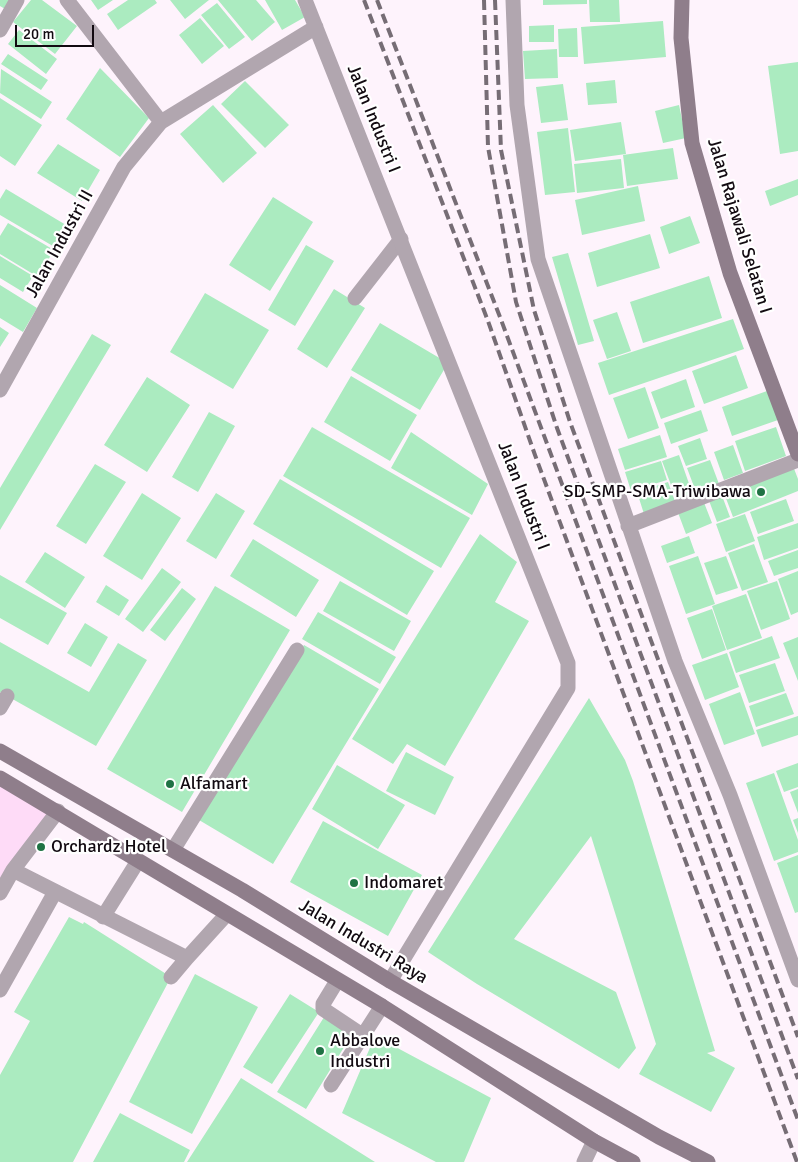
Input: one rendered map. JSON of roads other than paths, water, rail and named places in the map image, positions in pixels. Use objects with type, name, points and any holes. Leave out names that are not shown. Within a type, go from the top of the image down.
[{"type":"main road","name":"Jalan Rajawali Selatan I","points":[[682,0],[681,38],[692,143],[730,273],[798,454]]},
{"type":"main road","name":"Jalan Industri Raya","points":[[0,751],[242,890],[390,981],[658,1137],[708,1162]]},
{"type":"main road","points":[[0,778],[58,811],[337,981],[382,1006],[594,1141],[633,1162]]},
{"type":"main road","points":[[227,914],[242,890]]},
{"type":"street","points":[[0,30],[17,0]]},
{"type":"street","points":[[67,0],[161,122]]},
{"type":"street","name":"Jalan Industri I","points":[[305,0],[568,663],[568,688],[390,981]]},
{"type":"street","points":[[513,0],[517,104],[538,259],[675,661],[730,795],[798,980]]},
{"type":"street","name":"Jalan Industri II","points":[[0,390],[124,168],[161,122],[316,27]]},
{"type":"street","points":[[355,298],[401,240]]},
{"type":"street","points":[[628,526],[798,460]]},
{"type":"street","points":[[173,850],[297,650]]},
{"type":"street","points":[[0,893],[13,870],[58,811]]},
{"type":"street","points":[[103,917],[138,860]]},
{"type":"street","points":[[13,870],[187,958]]},
{"type":"street","points":[[0,990],[55,892]]},
{"type":"street","points":[[172,977],[227,914]]},
{"type":"street","points":[[337,981],[323,1004],[323,1008],[362,1035]]},
{"type":"street","points":[[331,1085],[382,1006]]},
{"type":"street","points":[[584,1162],[594,1141]]},
{"type":"railway","points":[[364,0],[488,321],[535,455],[797,1162]]},
{"type":"railway","points":[[377,0],[500,317],[798,1120]]},
{"type":"railway","points":[[484,0],[488,147],[516,302],[557,428],[798,1079]]},
{"type":"railway","points":[[495,0],[501,150],[534,310],[570,422],[798,1037]]},
{"type":"place","name":"SD-SMP-SMA-Triwibawa","points":[[761,492]]},
{"type":"place","name":"Alfamart","points":[[170,784]]},
{"type":"place","name":"Orchardz Hotel","points":[[41,847]]},
{"type":"place","name":"Indomaret","points":[[354,883]]},
{"type":"place","name":"Abbalove Industri","points":[[320,1051]]}]
